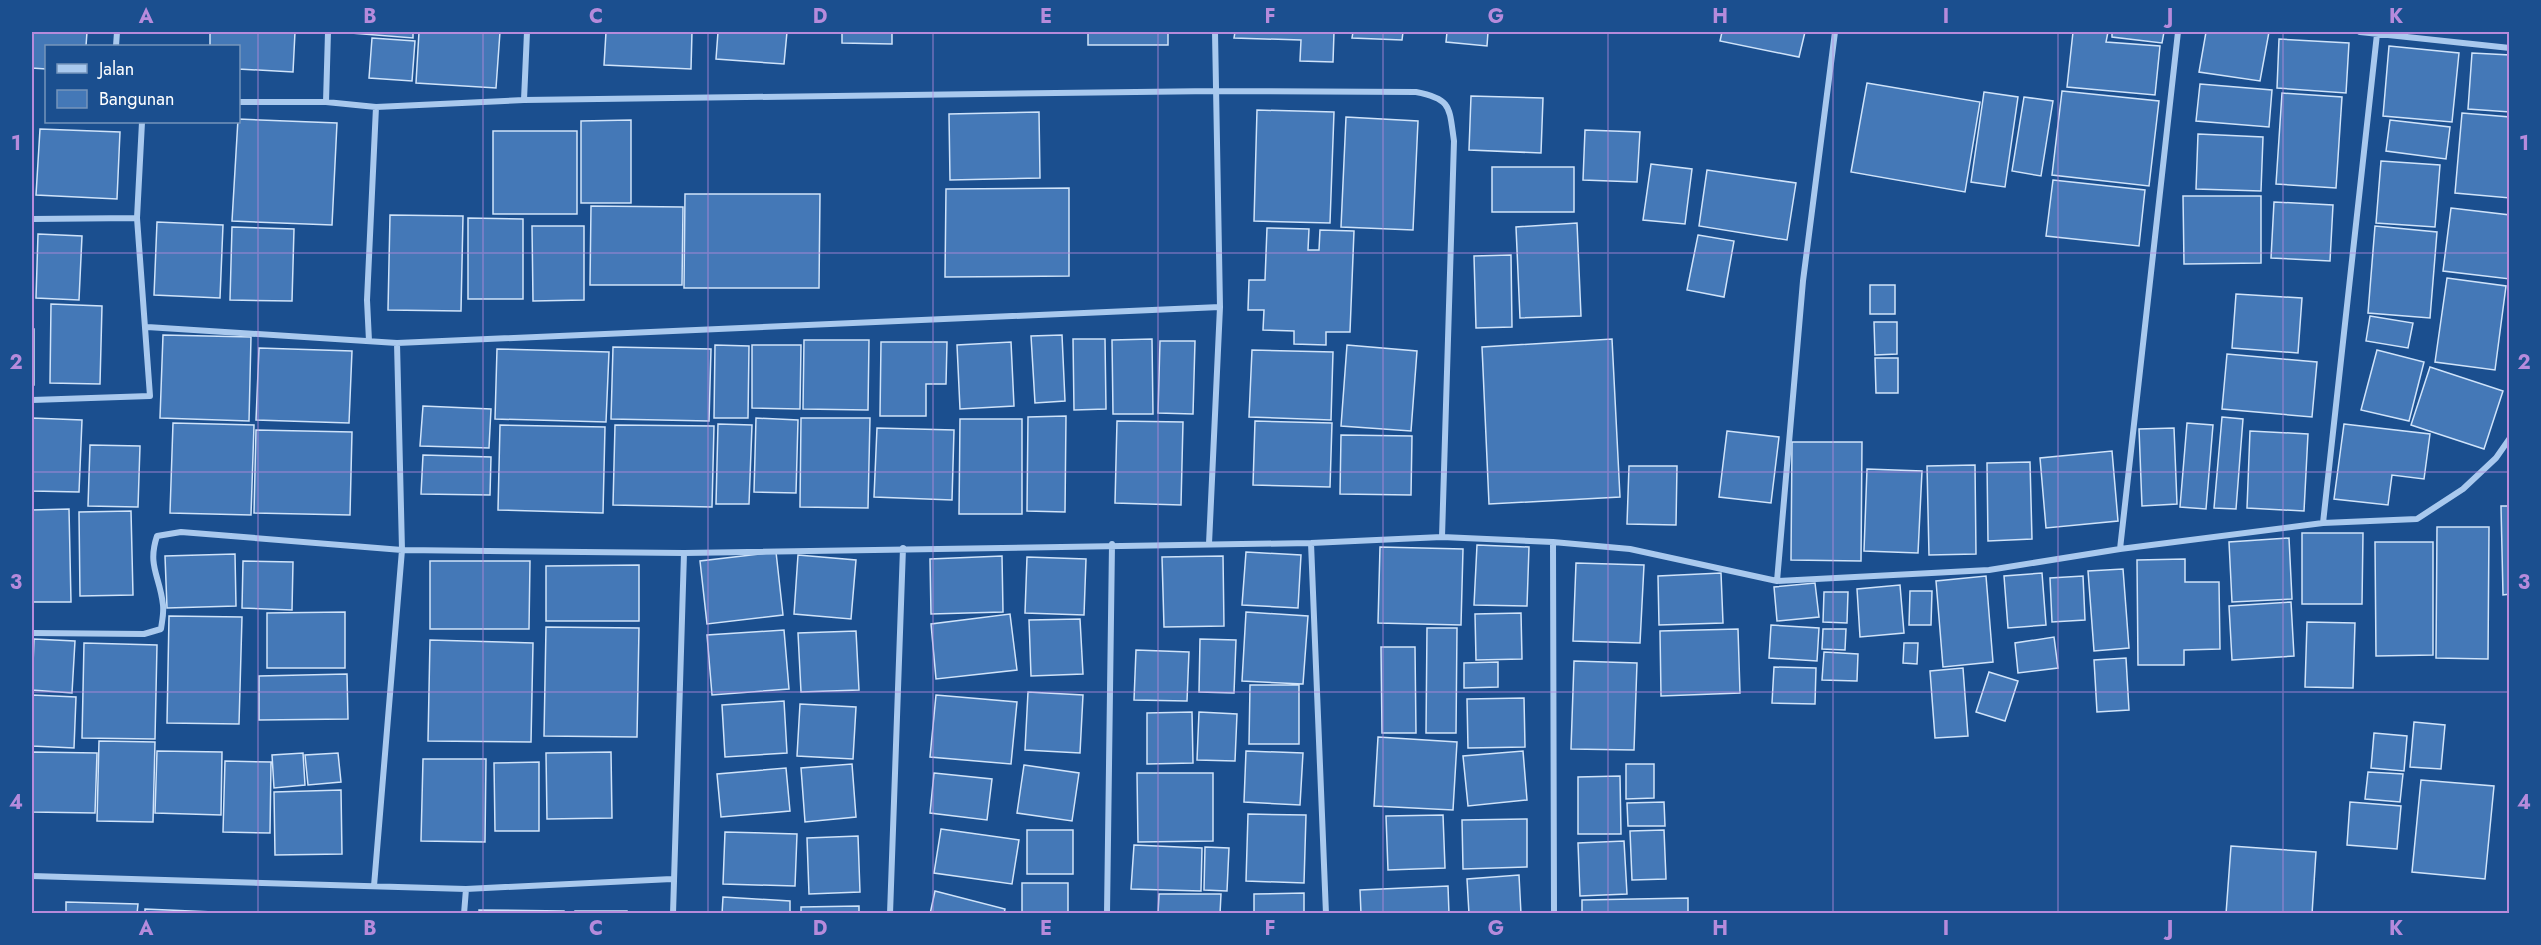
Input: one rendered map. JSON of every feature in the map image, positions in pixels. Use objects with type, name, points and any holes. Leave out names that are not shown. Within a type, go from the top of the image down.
[{"type":"street","points":[[326,102],[328,32]]},
{"type":"street","points":[[524,100],[528,32]]},
{"type":"street","points":[[1209,544],[1220,307],[1215,32]]},
{"type":"street","points":[[1777,581],[1803,281],[1835,32]]},
{"type":"street","points":[[2120,549],[2178,32]]},
{"type":"street","points":[[2360,32],[2510,48]]},
{"type":"street","points":[[2323,523],[2377,34]]},
{"type":"street","points":[[240,102],[326,102],[376,107],[524,100],[1215,91],[1416,92],[1438,96],[1449,110],[1454,141],[1442,537]]},
{"type":"street","points":[[369,341],[368,300],[376,107]]},
{"type":"street","points":[[32,400],[150,396],[147,327],[137,218],[142,123]]},
{"type":"street","points":[[32,219],[137,218]]},
{"type":"street","points":[[147,327],[397,343],[1220,307]]},
{"type":"street","points":[[374,886],[402,550],[397,343]]},
{"type":"street","points":[[32,633],[144,634],[161,629],[163,607],[152,563],[153,548],[157,536],[181,532],[402,550],[684,553],[1112,544],[1311,543],[1442,537],[1553,542],[1630,549],[1777,581],[1989,570],[2120,549],[2323,523],[2417,519],[2463,489],[2496,458],[2510,438]]},
{"type":"street","points":[[1553,542],[1554,914]]},
{"type":"street","points":[[1311,543],[1326,914]]},
{"type":"street","points":[[1107,914],[1112,544]]},
{"type":"street","points":[[890,914],[903,548]]},
{"type":"street","points":[[673,914],[672,879],[684,553]]},
{"type":"street","points":[[32,876],[466,889],[672,879]]},
{"type":"street","points":[[464,914],[466,889]]},
{"type":"building","points":[[32,32],[87,32],[86,45],[45,45],[45,69],[32,68]]},
{"type":"building","points":[[210,32],[295,32],[293,72],[240,69],[240,45],[210,45]]},
{"type":"building","points":[[338,32],[413,32],[413,38]]},
{"type":"building","points":[[419,32],[500,32],[496,88],[416,83]]},
{"type":"building","points":[[606,32],[692,32],[691,69],[604,65]]},
{"type":"building","points":[[718,32],[787,32],[784,64],[716,59]]},
{"type":"building","points":[[842,32],[892,32],[892,44],[842,43]]},
{"type":"building","points":[[1088,32],[1168,32],[1168,45],[1088,45]]},
{"type":"building","points":[[1235,32],[1334,32],[1333,62],[1300,61],[1301,40],[1234,38]]},
{"type":"building","points":[[1353,32],[1403,32],[1402,40],[1352,38]]},
{"type":"building","points":[[1447,32],[1488,32],[1487,46],[1446,42]]},
{"type":"building","points":[[1722,32],[1805,32],[1799,57],[1720,41]]},
{"type":"building","points":[[2073,32],[2108,32],[2106,42],[2160,46],[2155,95],[2067,87]]},
{"type":"building","points":[[2112,32],[2164,32],[2162,43],[2112,37]]},
{"type":"building","points":[[2206,32],[2269,32],[2260,81],[2199,72]]},
{"type":"building","points":[[372,38],[415,41],[412,81],[369,78]]},
{"type":"building","points":[[2279,39],[2349,43],[2346,93],[2277,88]]},
{"type":"building","points":[[2389,46],[2459,53],[2452,122],[2383,116]]},
{"type":"building","points":[[2472,53],[2510,55],[2510,112],[2468,109]]},
{"type":"building","points":[[1867,83],[1980,102],[1965,192],[1851,172]]},
{"type":"building","points":[[2200,84],[2272,90],[2269,127],[2196,121]]},
{"type":"building","points":[[2062,91],[2159,101],[2149,186],[2052,175]]},
{"type":"building","points":[[1984,92],[2018,97],[2005,187],[1971,182]]},
{"type":"building","points":[[2282,93],[2342,97],[2336,188],[2276,184]]},
{"type":"building","points":[[1471,96],[1543,98],[1541,153],[1469,150]]},
{"type":"building","points":[[2024,97],[2053,101],[2041,176],[2012,171]]},
{"type":"building","points":[[1257,110],[1334,112],[1330,223],[1254,221]]},
{"type":"building","points":[[1039,112],[1040,178],[950,180],[949,114]]},
{"type":"building","points":[[2462,113],[2510,117],[2510,198],[2455,193]]},
{"type":"building","points":[[1346,117],[1418,121],[1413,230],[1341,227]]},
{"type":"building","points":[[240,119],[337,123],[332,225],[232,221],[238,123],[240,123]]},
{"type":"building","points":[[631,120],[631,203],[581,203],[581,121]]},
{"type":"building","points":[[2390,120],[2450,127],[2446,159],[2386,151]]},
{"type":"building","points":[[40,129],[120,132],[117,199],[36,195]]},
{"type":"building","points":[[1585,130],[1640,132],[1637,182],[1583,180]]},
{"type":"building","points":[[493,131],[577,131],[577,214],[493,214]]},
{"type":"building","points":[[2198,134],[2263,137],[2261,191],[2196,189]]},
{"type":"building","points":[[2381,161],[2440,165],[2435,227],[2376,223]]},
{"type":"building","points":[[1651,164],[1692,169],[1685,224],[1643,220]]},
{"type":"building","points":[[1492,167],[1574,167],[1574,212],[1492,212]]},
{"type":"building","points":[[1707,170],[1796,183],[1787,240],[1699,226]]},
{"type":"building","points":[[2053,180],[2145,190],[2139,246],[2046,236]]},
{"type":"building","points":[[1069,188],[1069,276],[945,277],[946,189]]},
{"type":"building","points":[[685,194],[820,194],[819,288],[684,288]]},
{"type":"building","points":[[2183,196],[2261,196],[2261,263],[2184,264]]},
{"type":"building","points":[[2274,202],[2333,205],[2330,261],[2271,258]]},
{"type":"building","points":[[591,206],[683,207],[682,285],[590,285]]},
{"type":"building","points":[[2451,208],[2510,215],[2510,279],[2443,271]]},
{"type":"building","points":[[390,215],[463,216],[461,311],[388,310]]},
{"type":"building","points":[[468,218],[523,219],[523,299],[468,299]]},
{"type":"building","points":[[157,222],[223,225],[220,298],[154,295]]},
{"type":"building","points":[[1577,223],[1581,316],[1520,318],[1516,227]]},
{"type":"building","points":[[532,226],[584,226],[584,300],[533,301]]},
{"type":"building","points":[[2375,226],[2437,232],[2430,318],[2368,313]]},
{"type":"building","points":[[232,227],[294,229],[292,301],[230,300]]},
{"type":"building","points":[[1267,228],[1309,229],[1308,250],[1319,250],[1320,230],[1354,231],[1350,332],[1326,332],[1326,345],[1294,344],[1294,331],[1263,330],[1264,310],[1248,310],[1249,280],[1265,280]]},
{"type":"building","points":[[38,234],[82,236],[79,300],[36,298]]},
{"type":"building","points":[[1698,235],[1734,241],[1724,297],[1687,290]]},
{"type":"building","points":[[1511,255],[1512,327],[1476,328],[1474,256]]},
{"type":"building","points":[[2447,278],[2506,286],[2495,370],[2435,362]]},
{"type":"building","points":[[1870,285],[1895,285],[1895,314],[1870,314]]},
{"type":"building","points":[[2236,294],[2302,298],[2298,353],[2232,348]]},
{"type":"building","points":[[51,304],[102,306],[100,384],[50,383]]},
{"type":"building","points":[[2370,316],[2413,323],[2408,348],[2366,341]]},
{"type":"building","points":[[1874,322],[1897,322],[1897,354],[1875,355]]},
{"type":"building","points":[[32,329],[34,329],[34,385],[32,385]]},
{"type":"building","points":[[163,335],[251,337],[249,421],[160,418]]},
{"type":"building","points":[[1062,335],[1065,401],[1035,403],[1031,336]]},
{"type":"building","points":[[1073,339],[1105,339],[1106,409],[1074,410]]},
{"type":"building","points":[[1152,339],[1153,414],[1113,414],[1112,340]]},
{"type":"building","points":[[1612,339],[1620,497],[1489,504],[1482,347]]},
{"type":"building","points":[[804,340],[869,340],[868,410],[803,409]]},
{"type":"building","points":[[1160,341],[1195,341],[1193,414],[1158,413]]},
{"type":"building","points":[[881,342],[947,342],[946,384],[926,384],[926,416],[880,416]]},
{"type":"building","points":[[1011,342],[1014,406],[960,409],[957,345]]},
{"type":"building","points":[[715,345],[749,346],[748,418],[714,418]]},
{"type":"building","points":[[752,345],[801,345],[800,409],[752,408]]},
{"type":"building","points":[[1347,345],[1417,351],[1411,431],[1341,426]]},
{"type":"building","points":[[613,347],[711,349],[709,421],[611,419]]},
{"type":"building","points":[[259,348],[352,351],[349,423],[256,420]]},
{"type":"building","points":[[497,349],[609,352],[606,422],[495,419]]},
{"type":"building","points":[[1252,350],[1333,352],[1331,420],[1249,417]]},
{"type":"building","points":[[2377,350],[2424,362],[2409,421],[2361,410]]},
{"type":"building","points":[[2227,354],[2317,362],[2312,417],[2222,409]]},
{"type":"building","points":[[1875,358],[1898,358],[1898,393],[1876,393]]},
{"type":"building","points":[[2430,367],[2503,391],[2484,449],[2411,425]]},
{"type":"building","points":[[423,406],[491,409],[489,448],[420,446]]},
{"type":"building","points":[[1066,416],[1065,512],[1027,511],[1028,417]]},
{"type":"building","points":[[2222,417],[2243,419],[2236,509],[2214,508]]},
{"type":"building","points":[[32,418],[82,420],[79,492],[32,491]]},
{"type":"building","points":[[756,418],[798,420],[796,493],[754,492]]},
{"type":"building","points":[[801,418],[870,418],[868,508],[800,507]]},
{"type":"building","points":[[960,419],[1022,419],[1022,514],[959,514]]},
{"type":"building","points":[[1117,421],[1183,422],[1181,505],[1115,503]]},
{"type":"building","points":[[1255,421],[1332,423],[1330,487],[1253,485]]},
{"type":"building","points":[[173,423],[254,425],[251,515],[170,513]]},
{"type":"building","points":[[2187,423],[2213,425],[2206,509],[2180,507]]},
{"type":"building","points":[[718,424],[752,425],[749,504],[716,504]]},
{"type":"building","points":[[2344,424],[2430,434],[2424,479],[2392,475],[2388,505],[2334,499]]},
{"type":"building","points":[[500,425],[605,427],[603,513],[498,510]]},
{"type":"building","points":[[615,425],[714,426],[712,507],[613,505]]},
{"type":"building","points":[[877,428],[954,430],[952,500],[874,497]]},
{"type":"building","points":[[2174,428],[2177,504],[2142,506],[2139,429]]},
{"type":"building","points":[[256,430],[352,432],[350,515],[254,513]]},
{"type":"building","points":[[1727,431],[1779,437],[1771,503],[1719,497]]},
{"type":"building","points":[[2250,431],[2308,434],[2304,511],[2247,508]]},
{"type":"building","points":[[1341,435],[1412,436],[1411,495],[1340,494]]},
{"type":"building","points":[[1792,442],[1862,442],[1861,561],[1791,560]]},
{"type":"building","points":[[90,445],[140,446],[138,507],[88,506]]},
{"type":"building","points":[[2112,451],[2118,521],[2046,528],[2040,458]]},
{"type":"building","points":[[423,455],[491,457],[490,495],[421,494]]},
{"type":"building","points":[[2030,462],[2032,539],[1988,541],[1987,463]]},
{"type":"building","points":[[1975,465],[1976,554],[1929,555],[1927,466]]},
{"type":"building","points":[[1629,466],[1677,466],[1676,525],[1627,524]]},
{"type":"building","points":[[1867,469],[1922,471],[1918,553],[1864,551]]},
{"type":"building","points":[[2501,506],[2510,506],[2510,594],[2503,595]]},
{"type":"building","points":[[69,509],[71,602],[32,602],[32,510]]},
{"type":"building","points":[[131,511],[133,595],[80,596],[79,512]]},
{"type":"building","points":[[2437,527],[2489,527],[2488,659],[2436,658]]},
{"type":"building","points":[[2302,533],[2363,533],[2362,604],[2302,604]]},
{"type":"building","points":[[2289,538],[2292,599],[2232,602],[2229,542]]},
{"type":"building","points":[[2375,542],[2433,542],[2433,655],[2376,656]]},
{"type":"building","points":[[1477,545],[1529,547],[1527,606],[1474,605]]},
{"type":"building","points":[[1380,547],[1463,549],[1461,625],[1378,623]]},
{"type":"building","points":[[776,552],[783,615],[707,624],[700,561]]},
{"type":"building","points":[[1246,552],[1301,555],[1298,608],[1242,605]]},
{"type":"building","points":[[235,554],[236,606],[167,608],[165,556]]},
{"type":"building","points":[[798,555],[856,560],[851,619],[794,614]]},
{"type":"building","points":[[1002,556],[1003,612],[931,614],[930,559]]},
{"type":"building","points":[[1223,556],[1224,626],[1164,627],[1162,557]]},
{"type":"building","points":[[1027,557],[1086,559],[1084,615],[1025,613]]},
{"type":"building","points":[[2185,559],[2185,582],[2219,582],[2220,649],[2184,650],[2184,665],[2138,665],[2137,560]]},
{"type":"building","points":[[243,561],[293,562],[292,610],[242,608]]},
{"type":"building","points":[[430,561],[530,561],[529,629],[430,629]]},
{"type":"building","points":[[1576,563],[1644,565],[1640,643],[1573,641]]},
{"type":"building","points":[[639,565],[639,621],[546,621],[546,566]]},
{"type":"building","points":[[2123,569],[2129,648],[2094,651],[2088,571]]},
{"type":"building","points":[[1721,573],[1723,623],[1659,625],[1658,576]]},
{"type":"building","points":[[2042,573],[2046,625],[2008,628],[2004,576]]},
{"type":"building","points":[[1986,576],[1993,662],[1943,667],[1936,581]]},
{"type":"building","points":[[2083,576],[2085,620],[2052,622],[2050,578]]},
{"type":"building","points":[[1815,583],[1819,617],[1777,621],[1774,587]]},
{"type":"building","points":[[1900,585],[1904,633],[1860,637],[1857,589]]},
{"type":"building","points":[[1910,591],[1932,591],[1931,625],[1909,625]]},
{"type":"building","points":[[1824,592],[1848,592],[1847,623],[1823,622]]},
{"type":"building","points":[[2291,602],[2294,656],[2232,660],[2229,606]]},
{"type":"building","points":[[345,612],[345,668],[267,668],[267,613]]},
{"type":"building","points":[[1246,612],[1308,616],[1303,684],[1242,681]]},
{"type":"building","points":[[1521,613],[1522,659],[1476,660],[1475,614]]},
{"type":"building","points":[[1010,614],[1017,670],[936,679],[931,624]]},
{"type":"building","points":[[169,616],[242,617],[239,724],[167,723]]},
{"type":"building","points":[[1080,619],[1083,674],[1031,676],[1029,620]]},
{"type":"building","points":[[2307,622],[2355,623],[2353,688],[2305,687]]},
{"type":"building","points":[[1771,625],[1819,628],[1817,661],[1769,658]]},
{"type":"building","points":[[546,627],[639,628],[637,737],[544,736]]},
{"type":"building","points":[[1427,628],[1457,628],[1456,733],[1426,733]]},
{"type":"building","points":[[1738,629],[1740,693],[1661,696],[1660,631]]},
{"type":"building","points":[[1823,629],[1846,629],[1845,650],[1822,649]]},
{"type":"building","points":[[784,630],[789,689],[712,695],[707,635]]},
{"type":"building","points":[[856,631],[859,690],[801,692],[798,633]]},
{"type":"building","points":[[2054,637],[2058,668],[2018,673],[2015,643]]},
{"type":"building","points":[[34,639],[75,641],[72,693],[32,690]]},
{"type":"building","points":[[1200,639],[1236,640],[1234,693],[1199,692]]},
{"type":"building","points":[[430,640],[533,643],[531,742],[428,741]]},
{"type":"building","points":[[84,643],[157,645],[155,739],[82,738]]},
{"type":"building","points":[[1904,643],[1918,643],[1917,664],[1903,663]]},
{"type":"building","points":[[1381,647],[1415,647],[1416,733],[1382,733]]},
{"type":"building","points":[[1136,650],[1189,652],[1187,701],[1134,700]]},
{"type":"building","points":[[1824,652],[1858,654],[1857,681],[1822,680]]},
{"type":"building","points":[[2126,658],[2129,710],[2097,712],[2094,660]]},
{"type":"building","points":[[1574,661],[1637,663],[1634,750],[1571,749]]},
{"type":"building","points":[[1498,662],[1498,687],[1464,688],[1464,663]]},
{"type":"building","points":[[1774,667],[1816,668],[1815,704],[1772,703]]},
{"type":"building","points":[[1963,668],[1968,736],[1935,738],[1930,671]]},
{"type":"building","points":[[1989,672],[2018,681],[2005,721],[1976,712]]},
{"type":"building","points":[[347,674],[348,719],[259,720],[259,676]]},
{"type":"building","points":[[1250,685],[1299,685],[1299,744],[1249,744]]},
{"type":"building","points":[[1028,692],[1083,695],[1080,753],[1025,750]]},
{"type":"building","points":[[32,695],[76,697],[74,748],[32,746]]},
{"type":"building","points":[[936,695],[1017,702],[1011,764],[930,757]]},
{"type":"building","points":[[1524,698],[1525,747],[1468,748],[1467,699]]},
{"type":"building","points":[[784,701],[787,753],[725,757],[722,705]]},
{"type":"building","points":[[800,704],[856,707],[853,759],[797,756]]},
{"type":"building","points":[[1192,712],[1193,763],[1147,764],[1147,713]]},
{"type":"building","points":[[1199,712],[1237,714],[1235,761],[1197,760]]},
{"type":"building","points":[[2414,722],[2445,725],[2441,769],[2410,767]]},
{"type":"building","points":[[2374,733],[2407,736],[2404,771],[2371,768]]},
{"type":"building","points":[[1378,737],[1457,742],[1453,810],[1374,806]]},
{"type":"building","points":[[99,741],[155,742],[153,822],[97,821]]},
{"type":"building","points":[[157,751],[222,752],[221,815],[155,813]]},
{"type":"building","points":[[1246,751],[1303,753],[1300,805],[1244,802]]},
{"type":"building","points":[[1523,751],[1527,800],[1468,806],[1463,756]]},
{"type":"building","points":[[32,752],[97,753],[95,813],[32,812]]},
{"type":"building","points":[[611,752],[612,818],[547,819],[546,753]]},
{"type":"building","points":[[303,753],[305,785],[274,788],[272,755]]},
{"type":"building","points":[[338,753],[341,782],[308,785],[305,755]]},
{"type":"building","points":[[423,759],[486,759],[485,842],[421,841]]},
{"type":"building","points":[[225,761],[271,762],[270,833],[223,832]]},
{"type":"building","points":[[539,762],[539,831],[495,831],[494,763]]},
{"type":"building","points":[[852,764],[856,817],[805,822],[801,768]]},
{"type":"building","points":[[1626,764],[1654,764],[1654,798],[1626,799]]},
{"type":"building","points":[[1024,765],[1079,773],[1072,821],[1017,813]]},
{"type":"building","points":[[786,768],[790,811],[721,817],[717,774]]},
{"type":"building","points":[[2368,772],[2403,774],[2400,802],[2365,799]]},
{"type":"building","points":[[934,773],[992,779],[987,820],[930,813]]},
{"type":"building","points":[[1137,773],[1213,773],[1213,841],[1138,842]]},
{"type":"building","points":[[1620,776],[1621,834],[1578,834],[1578,777]]},
{"type":"building","points":[[2421,780],[2494,786],[2485,879],[2412,872]]},
{"type":"building","points":[[341,790],[342,854],[275,855],[274,792]]},
{"type":"building","points":[[1664,802],[1665,826],[1628,826],[1627,803]]},
{"type":"building","points":[[2350,802],[2401,806],[2397,849],[2347,845]]},
{"type":"building","points":[[1248,814],[1306,815],[1304,883],[1246,881]]},
{"type":"building","points":[[1443,815],[1445,868],[1388,870],[1386,816]]},
{"type":"building","points":[[1527,819],[1527,867],[1463,869],[1462,820]]},
{"type":"building","points":[[941,829],[1019,840],[1012,884],[934,873]]},
{"type":"building","points":[[1027,830],[1073,830],[1073,874],[1027,874]]},
{"type":"building","points":[[1664,830],[1666,879],[1632,880],[1630,831]]},
{"type":"building","points":[[725,832],[797,834],[795,886],[723,884]]},
{"type":"building","points":[[858,836],[860,892],[809,894],[807,838]]},
{"type":"building","points":[[1624,841],[1627,894],[1580,896],[1578,843]]},
{"type":"building","points":[[1134,845],[1202,848],[1201,891],[1131,889]]},
{"type":"building","points":[[2231,846],[2316,852],[2312,914],[2226,914]]},
{"type":"building","points":[[1205,847],[1229,848],[1227,891],[1204,890]]},
{"type":"building","points":[[1519,875],[1521,914],[1469,914],[1467,879]]},
{"type":"building","points":[[1022,883],[1068,883],[1068,914],[1022,914]]},
{"type":"building","points":[[1448,886],[1449,914],[1361,914],[1360,890]]},
{"type":"building","points":[[935,891],[1005,909],[1004,914],[930,914]]},
{"type":"building","points":[[1304,893],[1304,914],[1254,914],[1254,894]]},
{"type":"building","points":[[1159,894],[1221,894],[1220,914],[1158,914]]},
{"type":"building","points":[[723,897],[790,901],[790,914],[722,914]]},
{"type":"building","points":[[1688,898],[1688,914],[1582,914],[1582,900]]},
{"type":"building","points":[[66,902],[138,904],[137,914],[66,914]]},
{"type":"building","points":[[859,906],[859,914],[801,914],[801,907]]},
{"type":"building","points":[[145,909],[213,912],[213,914],[145,914]]},
{"type":"building","points":[[479,910],[564,911],[564,914],[479,914]]},
{"type":"building","points":[[575,911],[627,911],[627,914],[575,914]]}]
